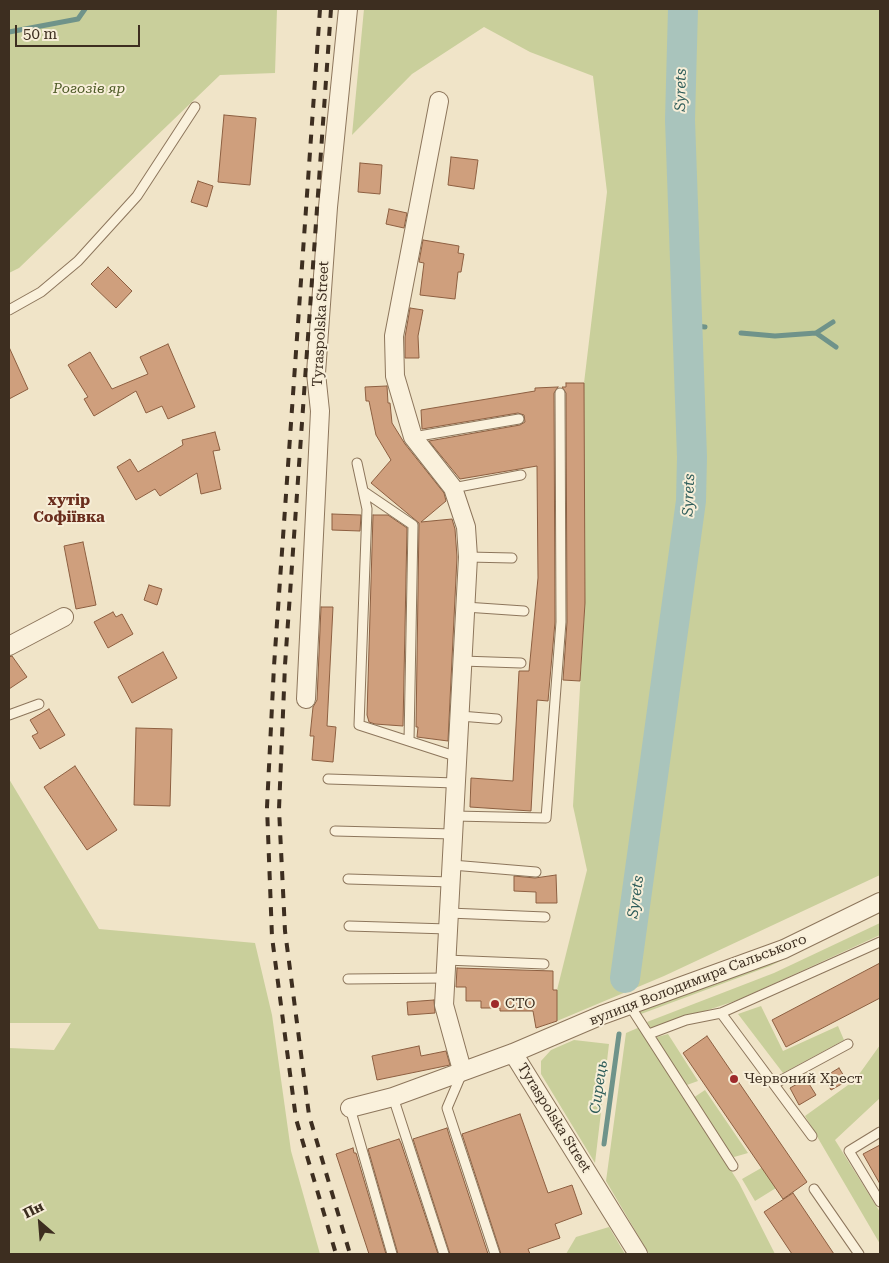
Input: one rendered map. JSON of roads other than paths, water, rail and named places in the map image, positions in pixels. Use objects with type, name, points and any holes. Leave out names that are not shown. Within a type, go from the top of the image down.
[{"type":"street","name":"Tyraspolska Street","points":[[306,699],[320,410],[316,372],[328,207],[348,9]]},
{"type":"street","points":[[439,101],[394,336],[395,376],[413,437],[453,488],[466,526],[468,557],[444,1005],[462,1070]]},
{"type":"street","points":[[9,646],[64,617]]},
{"type":"street","name":"вулиця Володимира Сальського","points":[[513,1052],[784,949],[880,902]]},
{"type":"street","name":"Tyraspolska Street","points":[[350,1108],[393,1097],[513,1052],[638,1254]]},
{"type":"lane","points":[[9,310],[41,292],[78,261],[137,196],[195,107]]},
{"type":"lane","points":[[454,816],[546,818],[561,622],[560,393]]},
{"type":"lane","points":[[413,437],[519,419]]},
{"type":"lane","points":[[357,463],[367,509],[359,725],[458,757]]},
{"type":"lane","points":[[453,488],[521,475]]},
{"type":"lane","points":[[363,491],[413,525],[408,741]]},
{"type":"lane","points":[[468,557],[512,558]]},
{"type":"lane","points":[[465,607],[524,611]]},
{"type":"lane","points":[[462,661],[521,663]]},
{"type":"lane","points":[[9,715],[39,704]]},
{"type":"lane","points":[[460,716],[497,719]]},
{"type":"lane","points":[[328,779],[456,783]]},
{"type":"lane","points":[[334,830],[453,834]]},
{"type":"lane","points":[[348,879],[536,872]]},
{"type":"lane","points":[[350,926],[544,917]]},
{"type":"lane","points":[[649,1034],[686,1020],[721,1013],[880,942]]},
{"type":"lane","points":[[446,960],[544,964]]},
{"type":"lane","points":[[348,979],[446,978]]},
{"type":"lane","points":[[630,1006],[733,1166]]},
{"type":"lane","points":[[721,1013],[812,1136]]},
{"type":"lane","points":[[774,1084],[848,1044]]},
{"type":"lane","points":[[462,1070],[447,1108],[495,1254]]},
{"type":"lane","points":[[393,1097],[444,1254]]},
{"type":"lane","points":[[350,1108],[392,1254]]},
{"type":"lane","points":[[880,1132],[849,1151],[880,1202]]},
{"type":"lane","points":[[814,1190],[859,1254]]},
{"type":"waterway","points":[[9,32],[78,19],[85,9]]},
{"type":"waterway","name":"Syrets","points":[[625,978],[691,501],[692,457],[680,120],[683,9]]},
{"type":"waterway","points":[[741,333],[775,336],[816,333],[833,322]]},
{"type":"waterway","points":[[686,325],[705,327]]},
{"type":"waterway","points":[[816,333],[836,347]]},
{"type":"waterway","name":"Сирець","points":[[604,1144],[619,1034]]},
{"type":"railway","points":[[320,9],[274,666],[267,807],[272,937],[296,1119],[336,1254]]},
{"type":"railway","points":[[331,9],[285,665],[279,809],[285,931],[309,1115],[350,1254]]},
{"type":"place","name":"СТО","points":[[495,1004]]},
{"type":"place","name":"Червоний Хрест","points":[[734,1079]]},
{"type":"district","name":"хутір Софіївка","points":[[69,510]]},
{"type":"park label","name":"Рогозів яр","points":[[89,89]]}]
